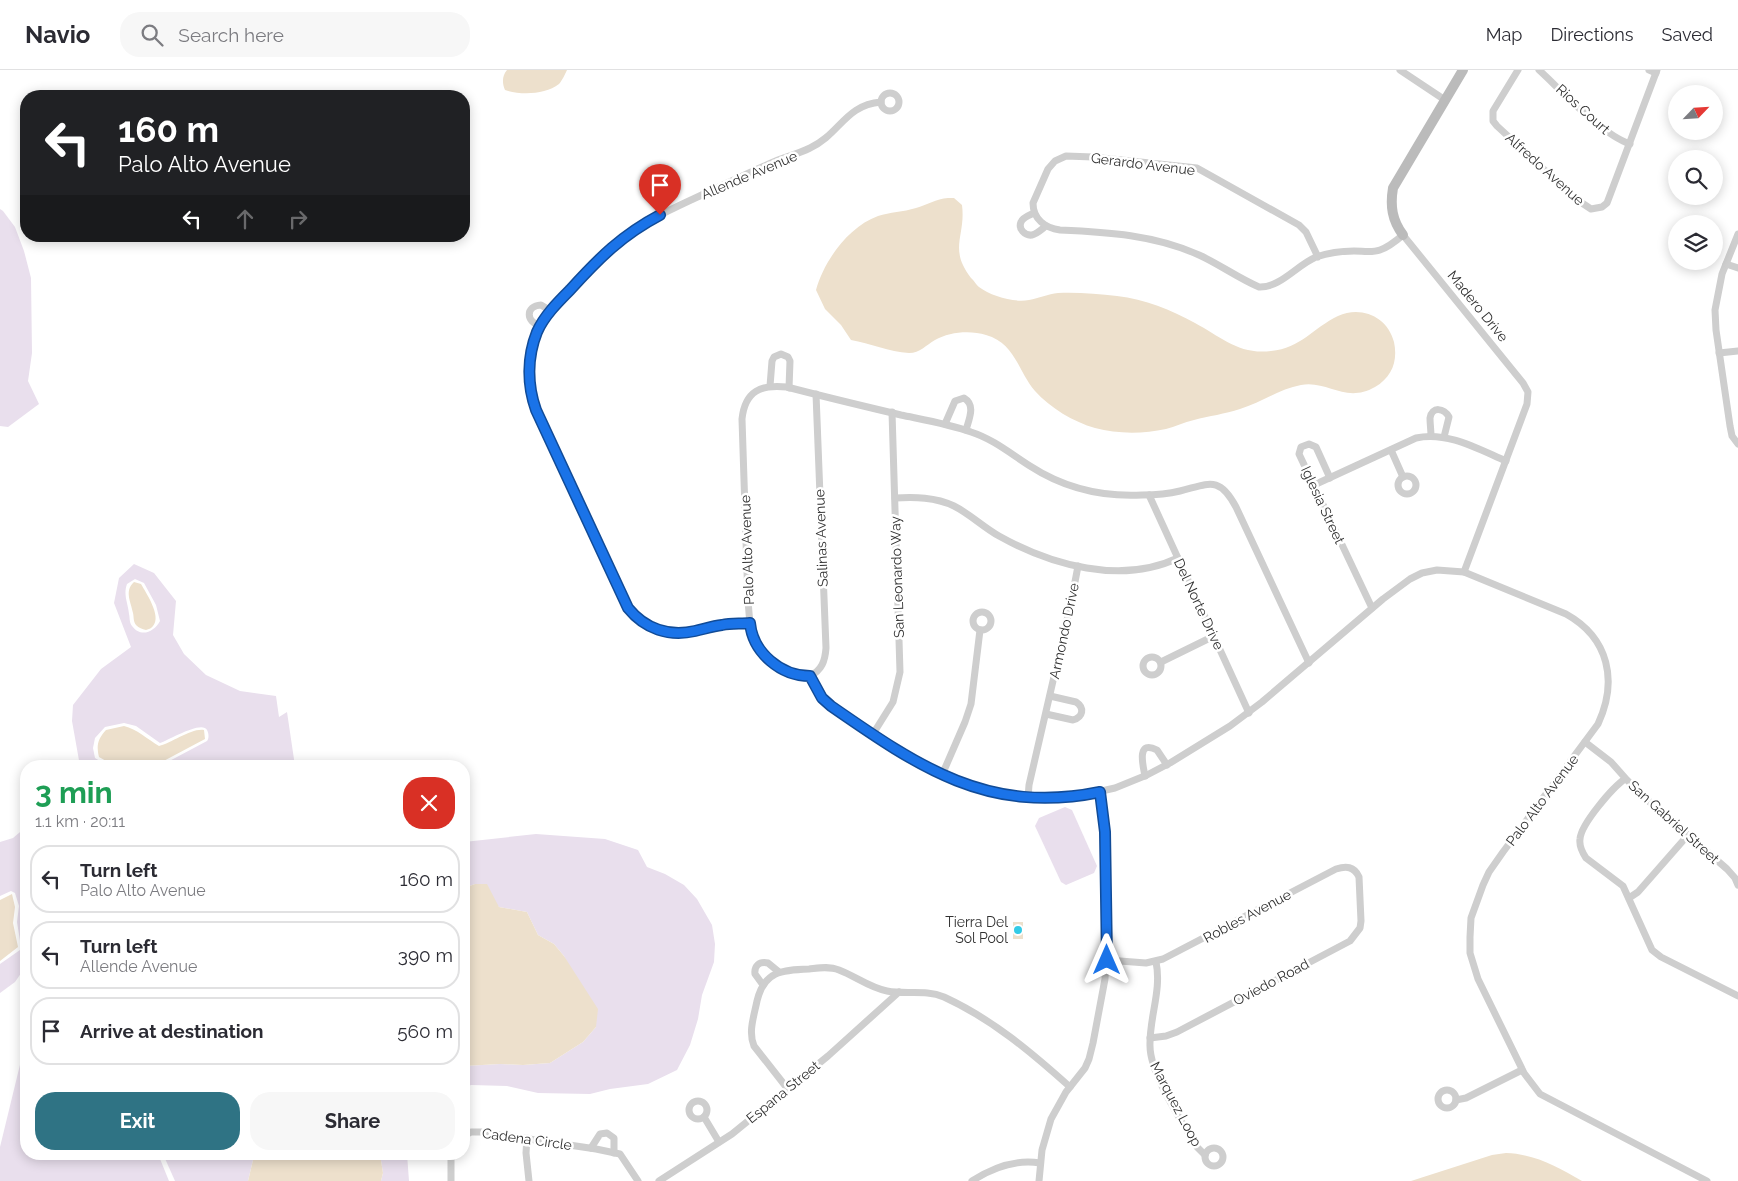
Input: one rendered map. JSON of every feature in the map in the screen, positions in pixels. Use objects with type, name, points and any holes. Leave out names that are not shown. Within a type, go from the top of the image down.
[{"type":"street","points":[[1401,70],[1445,100]]},
{"type":"street","name":"Madero Drive","points":[[1463,70],[1393,188],[1391,200],[1395,223],[1403,235],[1526,387],[1528,392],[1527,404],[1464,572]]},
{"type":"street","name":"Alfredo Avenue","points":[[1518,70],[1493,111],[1493,121],[1584,206],[1591,209],[1597,209],[1606,204],[1630,144],[1654,71]]},
{"type":"street","name":"Rios Court","points":[[1539,70],[1603,129],[1630,144]]},
{"type":"street","name":"Allende Avenue","points":[[750,623],[722,625],[674,634],[650,627],[628,608],[540,419],[531,395],[529,380],[533,344],[540,326],[551,311],[605,253],[632,232],[660,215],[729,182],[817,145],[834,131],[851,112],[868,103],[881,102]]},
{"type":"street","name":"Gerardo Avenue","points":[[1046,226],[1032,235],[1026,234],[1020,224],[1022,220],[1034,213],[1034,203],[1048,169],[1054,162],[1063,157],[1093,157],[1192,167],[1214,177],[1299,225],[1306,232],[1318,257]]},
{"type":"street","points":[[1034,213],[1046,226],[1058,230],[1143,237],[1163,241],[1200,255],[1259,287],[1275,284],[1297,267],[1318,257],[1342,251],[1378,251],[1388,247],[1403,235]]},
{"type":"street","points":[[1738,234],[1720,283],[1715,310],[1716,330],[1730,426],[1732,436],[1738,444]]},
{"type":"street","points":[[1726,264],[1738,268]]},
{"type":"street","points":[[540,326],[530,320],[530,311],[537,306],[541,306],[551,311]]},
{"type":"street","points":[[1719,353],[1738,351]]},
{"type":"street","points":[[789,388],[790,361],[788,357],[781,354],[774,357],[772,361],[770,386],[816,394],[966,430],[993,442],[1043,474],[1071,486],[1116,495],[1149,495],[1175,492],[1205,484],[1212,484],[1224,490],[1236,507],[1308,663]]},
{"type":"street","name":"Palo Alto Avenue","points":[[770,386],[759,389],[747,400],[742,411],[750,623],[756,643],[770,661],[778,667],[801,676],[810,676],[822,698],[873,734],[942,775],[974,787],[1028,798],[1079,796],[1130,783],[1145,776],[1167,765],[1249,713],[1372,608],[1398,587],[1422,573],[1437,570],[1464,572],[1566,614],[1576,620],[1596,640],[1606,666],[1609,692],[1598,724],[1489,872],[1471,918],[1470,953],[1478,979],[1522,1070],[1536,1089],[1554,1102],[1707,1181]]},
{"type":"street","name":"Salinas Avenue","points":[[810,676],[816,673],[822,665],[826,648],[816,394]]},
{"type":"street","points":[[945,424],[955,401],[964,398],[969,401],[971,407],[966,430]]},
{"type":"street","points":[[1431,436],[1431,416],[1433,412],[1440,409],[1444,410],[1448,417],[1444,437]]},
{"type":"street","name":"San Leonardo Way","points":[[873,734],[893,702],[900,672],[892,412]]},
{"type":"street","points":[[1314,485],[1416,438],[1431,436],[1444,437],[1506,461]]},
{"type":"street","name":"Iglesia Street","points":[[1330,478],[1316,448],[1313,445],[1304,444],[1299,450],[1299,454],[1372,608]]},
{"type":"street","points":[[1391,450],[1403,477]]},
{"type":"street","name":"Del Norte Drive","points":[[1149,495],[1249,713]]},
{"type":"street","points":[[894,498],[924,498],[956,507],[989,530],[1021,547],[1046,557],[1078,566],[1119,571],[1138,570],[1156,567],[1178,558]]},
{"type":"street","name":"Armondo Drive","points":[[1028,798],[1029,785],[1078,566]]},
{"type":"street","points":[[942,775],[963,728],[971,704],[980,630]]},
{"type":"street","points":[[1161,662],[1214,636]]},
{"type":"street","name":"Armondo Drive","points":[[1046,714],[1074,720],[1082,712],[1080,705],[1076,702],[1050,696]]},
{"type":"street","name":"San Gabriel Street","points":[[1585,742],[1611,762],[1625,778],[1732,873],[1738,885]]},
{"type":"street","points":[[1145,776],[1141,758],[1145,750],[1149,748],[1158,750],[1167,765]]},
{"type":"street","points":[[1625,778],[1614,787],[1584,827],[1580,846],[1586,858],[1623,886],[1652,950],[1661,957],[1738,996]]},
{"type":"street","points":[[1039,1181],[1040,1163],[1051,1119],[1070,1086],[1085,1068],[1089,1059],[1107,960],[1105,832],[1100,792]]},
{"type":"street","points":[[1629,898],[1638,892],[1688,835]]},
{"type":"street","name":"Robles Avenue","points":[[1107,960],[1156,962],[1344,866],[1356,871],[1359,877],[1360,899]]},
{"type":"street","name":"Oviedo Road","points":[[1150,1038],[1166,1036],[1177,1032],[1350,941],[1360,928],[1360,899]]},
{"type":"street","points":[[763,986],[755,974],[756,966],[759,963],[768,962],[779,972]]},
{"type":"street","name":"Marquez Loop","points":[[1156,962],[1157,987],[1150,1038],[1152,1066],[1197,1147],[1205,1155]]},
{"type":"street","points":[[787,1088],[751,1040],[759,994],[763,986],[779,972],[833,968],[886,991],[924,992],[944,997],[993,1024],[1015,1039],[1070,1086]]},
{"type":"street","name":"Espana Street","points":[[659,1181],[732,1134],[828,1056],[899,992]]},
{"type":"street","points":[[1456,1100],[1466,1098],[1522,1070]]},
{"type":"street","points":[[704,1117],[719,1142]]},
{"type":"street","name":"Cadena Circle","points":[[470,1133],[482,1132],[527,1138],[620,1154],[638,1181]]},
{"type":"street","name":"Cadena Circle","points":[[591,1148],[600,1134],[608,1133],[614,1138],[614,1153]]},
{"type":"street","points":[[527,1138],[526,1162],[528,1181]]},
{"type":"street","points":[[450,1160],[452,1181]]},
{"type":"street","points":[[972,1181],[990,1170],[1010,1163],[1040,1163]]},
{"type":"shaded area","points":[[507,70],[567,70],[560,83],[553,88],[540,92],[518,93],[505,90],[503,80]]},
{"type":"shaded area","points":[[948,198],[954,198],[962,205],[963,216],[959,250],[964,268],[978,286],[996,296],[1023,301],[1065,293],[1127,297],[1148,302],[1167,310],[1240,348],[1260,352],[1291,346],[1338,316],[1347,313],[1364,313],[1380,320],[1391,333],[1395,349],[1392,368],[1381,383],[1364,392],[1346,393],[1311,384],[1301,385],[1240,409],[1157,431],[1130,433],[1103,430],[1087,425],[1055,409],[1035,391],[1004,344],[986,335],[967,332],[953,334],[941,337],[916,352],[909,353],[851,340],[841,325],[825,309],[816,290],[831,257],[847,237],[867,221],[878,216],[920,207]]},
{"type":"shaded area","points":[[0,209],[15,227],[31,278],[32,353],[28,381],[39,404],[8,427],[0,426]]},
{"type":"shaded area","points":[[134,564],[154,573],[176,601],[173,635],[184,654],[206,675],[240,691],[276,696],[279,717],[287,712],[294,760],[171,760],[207,741],[207,730],[199,727],[160,743],[136,726],[124,723],[105,727],[95,738],[93,748],[95,758],[98,760],[79,760],[72,721],[73,705],[101,669],[131,647],[114,603],[119,578]],"holes":[[[135,579],[144,583],[156,605],[160,621],[157,625],[151,631],[143,633],[136,630],[130,622],[125,592],[127,584]]]},
{"type":"shaded area","points":[[134,582],[141,584],[156,616],[152,627],[146,630],[137,626],[134,620],[129,589]]},
{"type":"shaded area","points":[[124,726],[129,727],[159,746],[187,733],[199,730],[204,730],[205,739],[166,760],[104,760],[99,757],[98,742],[106,730]]},
{"type":"shaded area","points":[[1065,807],[1072,810],[1097,866],[1094,873],[1066,885],[1061,882],[1035,826],[1039,818]]},
{"type":"shaded area","points":[[20,832],[20,941],[17,922],[19,906],[15,893],[11,891],[0,896],[0,842],[13,838]]},
{"type":"shaded area","points":[[536,834],[605,839],[638,850],[647,867],[665,874],[684,885],[697,899],[712,925],[715,944],[714,962],[702,995],[698,1019],[690,1045],[677,1070],[648,1084],[610,1089],[590,1094],[538,1093],[507,1086],[470,1085],[470,1066],[550,1063],[583,1042],[596,1027],[564,956],[554,944],[538,935],[527,912],[499,907],[475,884],[470,886],[470,841]]},
{"type":"shaded area","points":[[487,884],[499,907],[527,912],[538,935],[554,944],[564,956],[598,1009],[596,1027],[583,1042],[550,1063],[470,1066],[470,886]]},
{"type":"shaded area","points":[[12,894],[15,907],[13,923],[18,947],[0,961],[0,900]]},
{"type":"shaded area","name":"Tierra Del Sol Pool","points":[[1013,922],[1023,922],[1023,939],[1013,939]]},
{"type":"shaded area","points":[[20,950],[20,975],[15,982],[0,993],[0,964]]},
{"type":"shaded area","points":[[20,1065],[20,1160],[160,1160],[169,1181],[0,1181],[0,1147]]},
{"type":"shaded area","points":[[1506,1153],[1527,1156],[1555,1166],[1582,1181],[1411,1181],[1492,1155]]},
{"type":"shaded area","points":[[166,1160],[253,1160],[248,1181],[175,1181]]},
{"type":"shaded area","points":[[253,1160],[381,1160],[383,1173],[381,1181],[248,1181]]},
{"type":"shaded area","points":[[381,1160],[407,1160],[409,1181],[381,1181],[383,1173]]},
{"type":"place","name":"Tierra Del Sol Pool","points":[[1018,930]]},
{"type":"route","points":[[660,215],[646,222],[605,253],[560,300],[538,330],[530,360],[529,380],[536,410],[628,608],[650,627],[674,634],[722,625],[750,623],[756,643],[770,661],[778,667],[801,676],[810,676],[822,698],[831,706],[918,762],[958,782],[994,792],[1034,799],[1079,796],[1100,792],[1105,832],[1107,960]]}]
